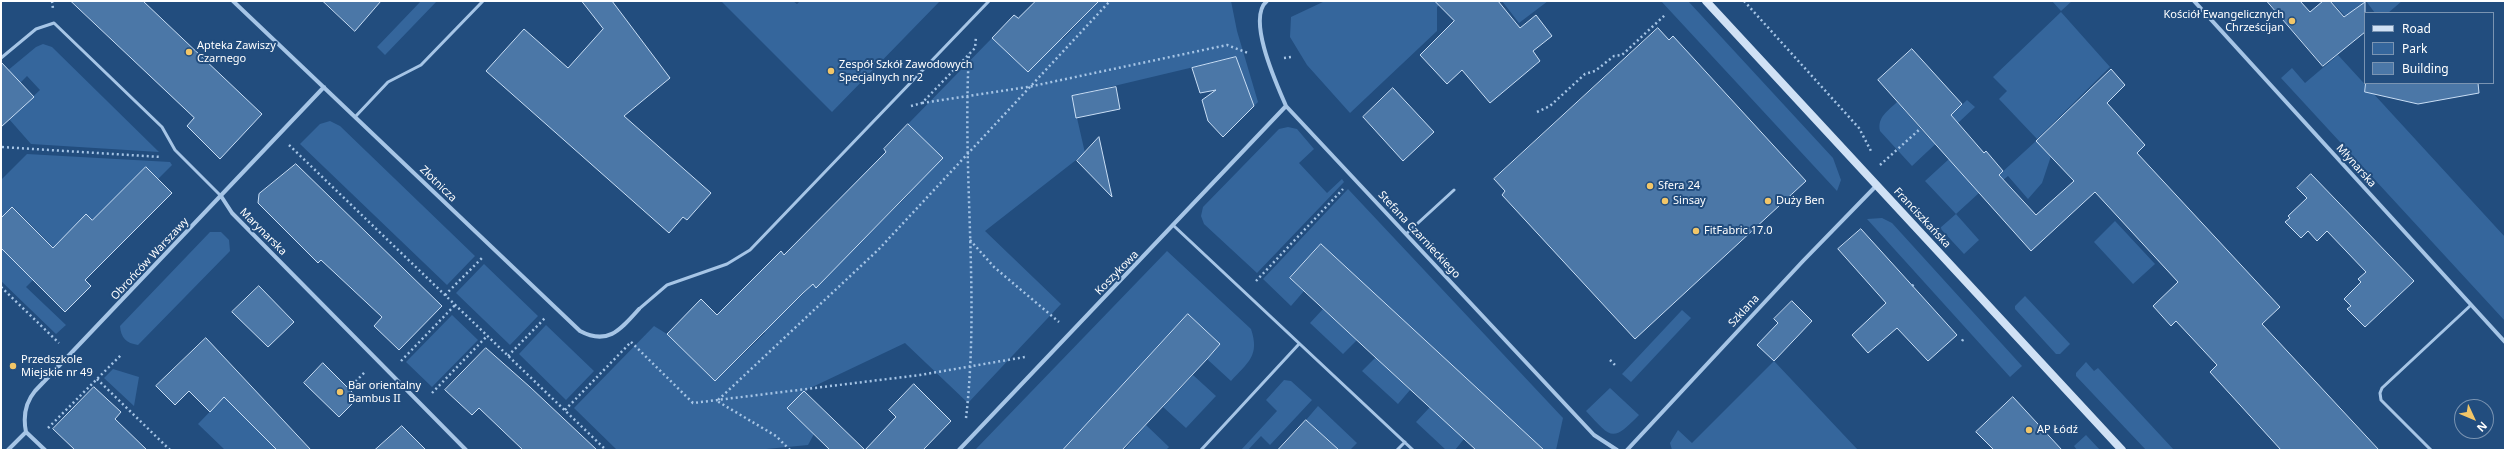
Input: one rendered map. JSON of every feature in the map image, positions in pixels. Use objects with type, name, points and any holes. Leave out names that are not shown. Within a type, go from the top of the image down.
[{"type":"street","name":"Złotnicza","points":[[233,1],[580,331],[592,337],[606,336],[619,330],[639,309]]},
{"type":"street","name":"Franciszkańska","points":[[1706,1],[2122,450]]},
{"type":"street","name":"Młynarska","points":[[2194,1],[2505,342]]},
{"type":"street","name":"Stefana Czarnieckiego","points":[[1265,3],[1258,22],[1268,59],[1286,106],[1594,435],[1617,450]]},
{"type":"street","name":"Obrońców Warszawy","points":[[26,432],[24,419],[29,399],[324,87]]},
{"type":"street","name":"Koszykowa","points":[[959,450],[1174,226],[1286,106]]},
{"type":"street","name":"Szklana","points":[[1628,450],[1818,244],[1876,186]]},
{"type":"street","name":"Marynarska","points":[[221,196],[232,213],[466,450]]},
{"type":"street","points":[[8,450],[26,432],[45,450]]},
{"type":"lane","points":[[355,117],[388,82],[421,65],[483,1]]},
{"type":"lane","points":[[639,309],[667,285],[727,264],[750,250],[990,1]]},
{"type":"lane","name":"Marynarska","points":[[1,58],[36,29],[54,23],[162,127],[183,159],[221,196]]},
{"type":"lane","points":[[1406,234],[1454,190]]},
{"type":"lane","points":[[1174,226],[1413,450]]},
{"type":"lane","points":[[2431,450],[2382,400],[2380,393],[2382,388],[2471,305]]},
{"type":"lane","points":[[1201,450],[1299,344]]},
{"type":"lane","points":[[1397,450],[1405,442]]},
{"type":"path","points":[[717,401],[879,249],[1028,87],[1110,1]]},
{"type":"path","points":[[1744,1],[1859,128],[1872,154]]},
{"type":"path","points":[[1537,112],[1550,106],[1585,74],[1595,71],[1614,56],[1622,55],[1665,15]]},
{"type":"path","points":[[922,103],[1028,87],[1227,45],[1268,59],[1291,57]]},
{"type":"path","points":[[966,418],[972,366],[967,153],[969,54]]},
{"type":"path","points":[[1876,160],[1879,166],[1920,128]]},
{"type":"path","points":[[278,135],[606,450]]},
{"type":"path","points":[[2,147],[183,159]]},
{"type":"path","points":[[1246,292],[1352,178]]},
{"type":"path","points":[[969,240],[994,267],[1072,332]]},
{"type":"path","points":[[445,296],[492,247]]},
{"type":"path","points":[[1,287],[70,354]]},
{"type":"path","points":[[401,361],[455,305]]},
{"type":"path","points":[[508,356],[555,307]]},
{"type":"path","points":[[619,330],[693,403],[920,376],[1054,351]]},
{"type":"path","points":[[432,393],[487,336]]},
{"type":"path","points":[[48,428],[121,355]]},
{"type":"path","points":[[1610,360],[1616,366]]},
{"type":"path","points":[[352,385],[365,372]]},
{"type":"path","points":[[97,379],[170,450]]},
{"type":"path","points":[[717,401],[776,436],[790,450]]},
{"type":"green space","points":[[421,1],[437,1],[385,55],[377,47]]},
{"type":"green space","name":"Zespół Szkół Zawodowych Specjalnych nr 2","points":[[721,1],[793,1],[797,4],[800,1],[940,1],[832,112]]},
{"type":"green space","points":[[1099,1],[1231,1],[1237,31],[1258,102],[1254,106],[1236,57],[1072,96],[1085,153],[985,231],[1061,304],[968,403],[905,343],[804,391],[787,408],[814,434],[808,445],[756,450],[617,450],[574,408],[654,326],[667,334],[715,381],[813,284],[816,287],[909,194],[908,124],[992,38],[1028,72],[1062,38],[1063,39]]},
{"type":"green space","points":[[1325,1],[1443,1],[1437,7],[1437,31],[1350,113],[1307,65],[1290,37],[1291,17]]},
{"type":"green space","points":[[1502,1],[1548,1],[1519,23]]},
{"type":"green space","points":[[1661,1],[1688,1],[1833,158],[1841,180],[1837,191]]},
{"type":"green space","points":[[2052,1],[2072,1],[2061,11]]},
{"type":"green space","points":[[2331,1],[2366,1],[2346,17]]},
{"type":"green space","points":[[2366,1],[2402,1],[2389,12],[2374,12]]},
{"type":"green space","points":[[2061,12],[2110,67],[2037,139],[1999,99],[2007,91],[1993,77]]},
{"type":"green space","points":[[43,44],[52,47],[159,152],[31,144],[9,119],[40,90],[27,76],[20,83],[1,76],[36,47]]},
{"type":"green space","points":[[2338,55],[2505,237],[2505,321],[2281,78],[2292,68],[2305,83]]},
{"type":"green space","points":[[1967,100],[1975,107],[1912,166],[1880,131],[1880,122],[1882,118],[1897,102],[1928,137]]},
{"type":"green space","points":[[330,121],[340,126],[475,256],[447,285],[300,144],[320,124]]},
{"type":"green space","points":[[1288,127],[1297,129],[1314,149],[1299,163],[1327,193],[1342,179],[1344,182],[1257,273],[1204,224],[1201,216],[1203,207],[1279,129]]},
{"type":"green space","points":[[2036,141],[2051,156],[2042,183],[2028,199],[2008,176],[2003,180],[1999,175]]},
{"type":"green space","points":[[27,154],[170,162],[172,165],[158,179],[146,167],[92,220],[86,214],[79,221],[60,254],[13,207],[1,218],[1,180]]},
{"type":"green space","points":[[1949,159],[1979,193],[1956,214],[1925,181]]},
{"type":"green space","points":[[1348,189],[1563,418],[1556,450],[1528,450],[1321,244],[1290,278],[1304,291],[1291,306],[1263,279]]},
{"type":"green space","points":[[1956,214],[1979,240],[1964,254],[1940,228]]},
{"type":"green space","points":[[1882,218],[1892,223],[2022,366],[2010,377],[1867,219]]},
{"type":"green space","points":[[2115,221],[2155,264],[2133,284],[2094,242]]},
{"type":"green space","points":[[210,232],[221,232],[229,240],[230,251],[138,345],[127,341],[123,337],[120,326]]},
{"type":"green space","points":[[1,248],[33,280],[26,287],[66,325],[56,334],[1,281]]},
{"type":"green space","points":[[1167,251],[1251,329],[1254,346],[1251,358],[1231,381],[1207,359],[1220,344],[1188,314],[1063,450],[975,450]]},
{"type":"green space","points":[[484,264],[538,316],[510,345],[456,293]]},
{"type":"green space","points":[[2025,296],[2070,344],[2060,354],[2056,354],[2015,309],[2015,306]]},
{"type":"green space","points":[[1323,309],[1357,340],[1343,354],[1310,323]]},
{"type":"green space","points":[[1682,310],[1691,318],[1631,382],[1622,374]]},
{"type":"green space","points":[[452,315],[478,340],[432,387],[406,362]]},
{"type":"green space","points":[[546,325],[594,371],[566,400],[519,354]]},
{"type":"green space","points":[[1376,357],[1410,390],[1398,404],[1362,371]]},
{"type":"green space","points":[[1774,361],[1858,450],[1672,450],[1670,443],[1678,430],[1692,443]]},
{"type":"green space","points":[[2086,362],[2094,371],[2098,368],[2174,450],[2146,450],[2076,376],[2076,373]]},
{"type":"green space","points":[[113,369],[139,377],[134,406],[104,378]]},
{"type":"green space","points":[[1193,375],[1216,396],[1186,428],[1163,407]]},
{"type":"green space","points":[[1284,380],[1291,381],[1312,400],[1270,445],[1261,436],[1248,450],[1241,450],[1277,411],[1266,400]]},
{"type":"green space","points":[[1610,388],[1639,415],[1623,430],[1612,434],[1601,427],[1586,411]]},
{"type":"green space","points":[[224,397],[277,450],[225,450],[198,424]]},
{"type":"green space","points":[[1318,406],[1357,443],[1350,450],[1318,450],[1327,439],[1306,420]]},
{"type":"green space","points":[[1430,407],[1464,439],[1455,450],[1446,450],[1416,422]]},
{"type":"green space","points":[[1146,425],[1169,447],[1166,450],[1124,450]]},
{"type":"green space","points":[[2086,435],[2100,450],[2077,450],[2074,446]]},
{"type":"building","points":[[71,1],[143,1],[262,114],[220,159],[187,126],[194,118]]},
{"type":"building","points":[[323,1],[381,1],[355,31]]},
{"type":"building","points":[[582,1],[612,1],[670,78],[624,116],[711,193],[687,220],[683,217],[669,233],[486,71],[524,29],[568,68],[603,29]]},
{"type":"building","points":[[1036,1],[1099,1],[1028,72],[992,38],[1014,15],[1018,18]]},
{"type":"building","points":[[1435,1],[1498,1],[1520,28],[1536,15],[1552,36],[1533,51],[1540,61],[1490,103],[1462,70],[1447,84],[1420,55],[1454,21]]},
{"type":"building","points":[[2267,1],[2300,1],[2310,12],[2323,1],[2330,1],[2344,17],[2365,2],[2364,33],[2323,66]]},
{"type":"building","name":"Sfera 24","points":[[1658,28],[1669,40],[1673,36],[1806,181],[1635,339],[1502,195],[1505,191],[1494,179]]},
{"type":"building","points":[[1912,49],[1962,104],[1951,115],[1984,153],[1986,151],[2003,171],[1999,175],[2036,215],[2074,181],[2036,141],[2111,69],[2125,85],[2107,103],[2145,145],[2137,153],[2280,307],[2262,324],[2379,450],[2281,450],[2210,372],[2217,365],[2176,321],[2171,326],[2153,306],[2178,282],[2095,192],[2031,251],[1878,80]]},
{"type":"building","points":[[1236,57],[1254,106],[1223,137],[1208,121],[1202,100],[1216,90],[1200,93],[1192,68]]},
{"type":"building","points":[[1,62],[34,97],[1,127]]},
{"type":"building","points":[[2366,84],[2478,84],[2479,93],[2418,104],[2365,92]]},
{"type":"building","points":[[1116,87],[1120,109],[1076,118],[1072,96]]},
{"type":"building","points":[[1393,88],[1434,132],[1403,161],[1363,117]]},
{"type":"building","points":[[908,124],[943,158],[816,288],[813,284],[803,293],[715,381],[667,334],[701,299],[717,315],[781,251],[784,255],[886,152],[884,149]]},
{"type":"building","points":[[1099,137],[1112,197],[1077,161]]},
{"type":"building","points":[[296,164],[442,306],[399,350],[374,326],[382,317],[321,260],[318,263],[258,203],[259,194]]},
{"type":"building","points":[[146,167],[172,193],[85,280],[91,286],[65,312],[1,248],[1,218],[12,207],[53,248],[86,214],[92,220]]},
{"type":"building","points":[[2311,174],[2414,281],[2365,327],[2347,309],[2351,306],[2344,299],[2361,282],[2358,279],[2366,272],[2327,231],[2317,241],[2308,231],[2301,238],[2285,222],[2290,218],[2288,216],[2307,198],[2297,188]]},
{"type":"building","points":[[1861,229],[1957,335],[1928,361],[1897,328],[1868,353],[1852,335],[1886,303],[1838,249]]},
{"type":"building","points":[[1321,244],[1544,450],[1476,450],[1376,358],[1290,278]]},
{"type":"building","points":[[259,286],[294,322],[268,347],[232,312]]},
{"type":"building","points":[[1792,301],[1812,321],[1774,361],[1757,345],[1778,323],[1774,319]]},
{"type":"building","points":[[1188,314],[1220,344],[1207,359],[1122,450],[1063,450]]},
{"type":"building","points":[[206,338],[311,450],[277,450],[224,397],[210,412],[189,391],[175,405],[156,386]]},
{"type":"building","points":[[486,348],[597,450],[523,450],[479,408],[472,415],[445,390]]},
{"type":"building","points":[[323,363],[358,398],[339,417],[304,383]]},
{"type":"building","points":[[914,384],[951,421],[923,450],[865,450],[896,417],[889,410]]},
{"type":"building","points":[[94,387],[121,412],[115,419],[147,450],[75,450],[53,429]]},
{"type":"building","points":[[804,391],[865,450],[830,450],[787,408]]},
{"type":"building","points":[[2013,397],[2062,450],[1994,450],[1976,432]]},
{"type":"building","points":[[1306,420],[1339,450],[1278,450]]},
{"type":"building","points":[[402,426],[426,450],[375,450]]},
{"type":"place","name":"Kościół Ewangelicznych Chrześcijan","points":[[2292,21]]},
{"type":"place","name":"Apteka Zawiszy Czarnego","points":[[189,52]]},
{"type":"place","name":"Zespół Szkół Zawodowych Specjalnych nr 2","points":[[831,71]]},
{"type":"place","name":"Sfera 24","points":[[1650,186]]},
{"type":"place","name":"Sinsay","points":[[1665,201]]},
{"type":"place","name":"Duży Ben","points":[[1768,201]]},
{"type":"place","name":"FitFabric 17.0","points":[[1696,231]]},
{"type":"place","name":"Przedszkole Miejskie nr 49","points":[[13,366]]},
{"type":"place","name":"Bar orientalny Bambus II","points":[[340,392]]},
{"type":"place","name":"AP Łódź","points":[[2029,430]]}]
